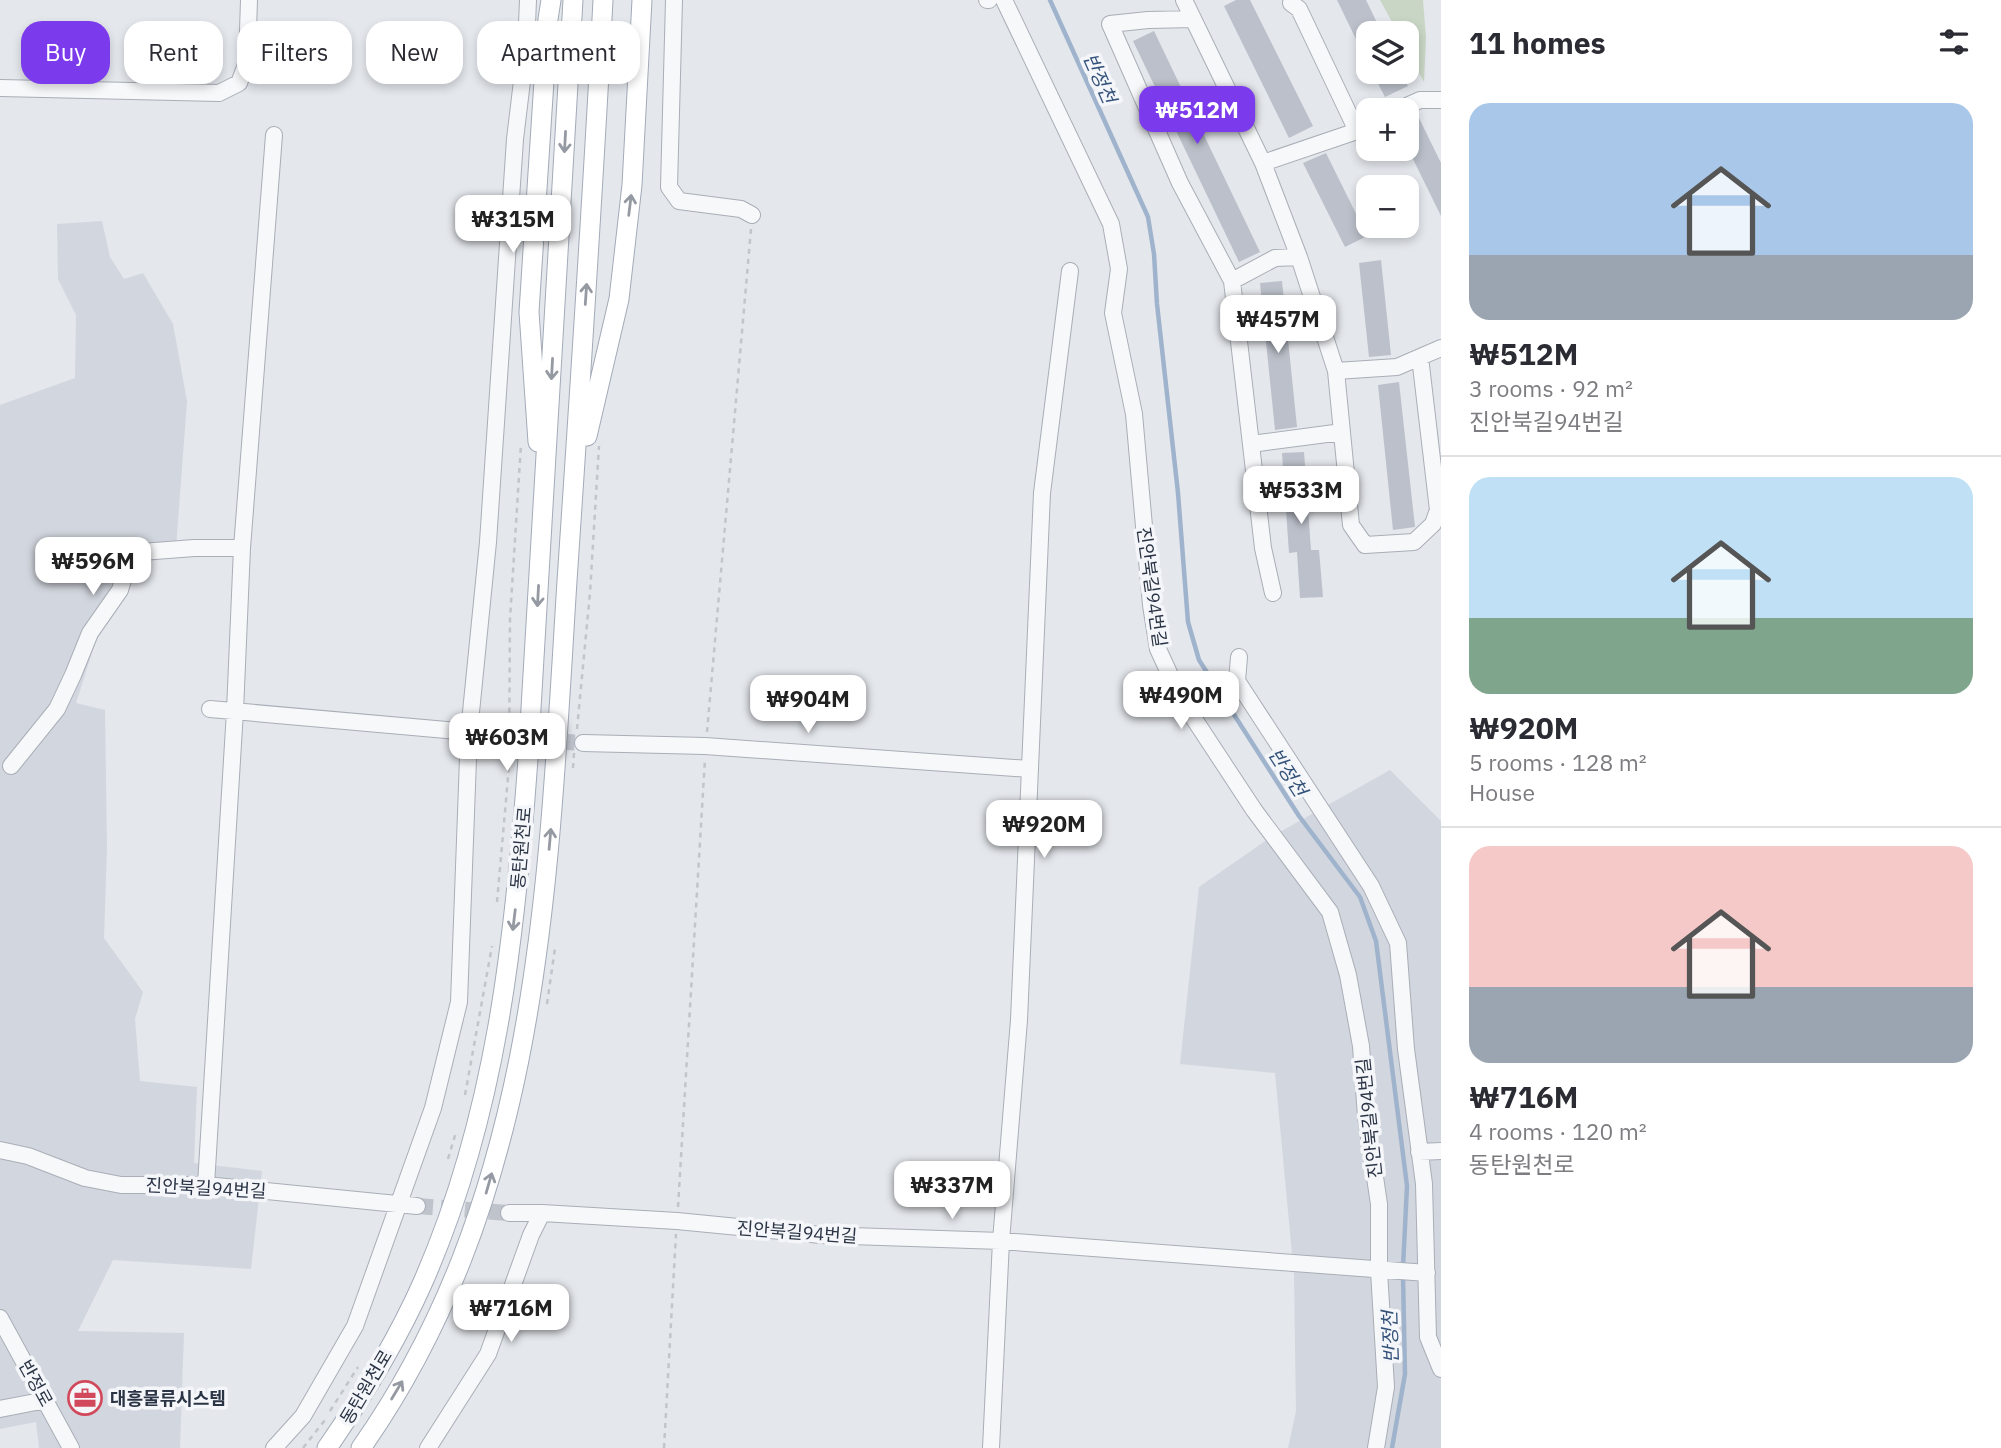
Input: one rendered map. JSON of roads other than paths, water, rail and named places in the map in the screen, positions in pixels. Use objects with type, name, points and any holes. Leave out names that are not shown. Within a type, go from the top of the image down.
[{"type":"main road","name":"동탄원천로","points":[[327,1448],[353,1411],[384,1358],[423,1282],[465,1167],[497,1040],[520,866],[544,512],[573,0]]},
{"type":"main road","name":"동탄원천로","points":[[361,1448],[403,1381],[462,1258],[486,1192],[519,1066],[531,1001],[545,896],[572,513],[603,0]]},
{"type":"main road","points":[[572,513],[592,411],[619,299],[632,185],[642,0]]},
{"type":"main road","points":[[544,512],[530,312],[549,6]]},
{"type":"street","points":[[0,88],[219,93],[239,83],[247,62],[250,0]]},
{"type":"street","points":[[274,1448],[303,1416],[355,1326],[433,1108],[459,1002],[469,732],[488,542],[515,139],[526,48],[528,0]]},
{"type":"street","points":[[674,0],[669,187],[679,201],[741,209],[752,215]]},
{"type":"street","points":[[988,0],[1004,0]]},
{"type":"street","name":"진안북길94번길","points":[[1004,0],[1111,224],[1118,269],[1114,313],[1134,414],[1148,581],[1158,649],[1181,699],[1232,777],[1330,912],[1349,975],[1361,1046],[1366,1116],[1386,1271],[1386,1387],[1376,1448]]},
{"type":"street","points":[[1184,0],[1263,163],[1336,371],[1351,525],[1365,545],[1414,542],[1433,524],[1438,509],[1420,357]]},
{"type":"street","points":[[1193,19],[1195,0]]},
{"type":"street","points":[[1291,3],[1299,9],[1356,115]]},
{"type":"street","points":[[1193,19],[1110,24],[1180,183],[1232,281],[1263,548],[1273,593]]},
{"type":"street","points":[[1419,100],[1441,100]]},
{"type":"street","points":[[1263,163],[1356,130]]},
{"type":"street","points":[[206,1185],[235,711],[242,548],[274,135]]},
{"type":"street","points":[[1232,281],[1275,258],[1298,257]]},
{"type":"street","points":[[991,1448],[1001,1241],[1019,1020],[1042,493],[1070,271]]},
{"type":"street","points":[[1336,371],[1398,367],[1441,348]]},
{"type":"street","points":[[1251,444],[1342,432]]},
{"type":"street","points":[[11,766],[57,709],[90,633],[120,590],[129,560],[142,552],[242,548]]},
{"type":"street","points":[[1239,657],[1237,681],[1371,886],[1398,943],[1406,1049],[1424,1184],[1424,1272],[1428,1337],[1441,1369]]},
{"type":"street","points":[[210,709],[469,732],[487,736]]},
{"type":"street","points":[[583,743],[705,746],[1030,769]]},
{"type":"street","name":"진안북길94번길","points":[[0,1150],[28,1156],[85,1178],[121,1185],[206,1185],[417,1206]]},
{"type":"street","points":[[1419,1152],[1441,1151]]},
{"type":"street","name":"진안북길94번길","points":[[509,1213],[677,1222],[821,1235],[1001,1241],[1424,1272]]},
{"type":"street","points":[[428,1448],[488,1354],[531,1235],[542,1213]]},
{"type":"street","name":"반정로","points":[[2,1326],[71,1448]]},
{"type":"street","points":[[0,1409],[46,1400]]},
{"type":"waterway","name":"반정천","points":[[1050,0],[1148,217],[1178,493],[1188,622],[1199,660],[1299,816],[1360,897],[1376,941],[1407,1186],[1403,1267]]},
{"type":"waterway","name":"반정천","points":[[1392,1448],[1405,1374],[1403,1276]]},
{"type":"tunnel","points":[[487,736],[583,743]]},
{"type":"tunnel","points":[[417,1206],[509,1213]]},
{"type":"place","name":"대흥물류시스템","points":[[85,1398]]}]
